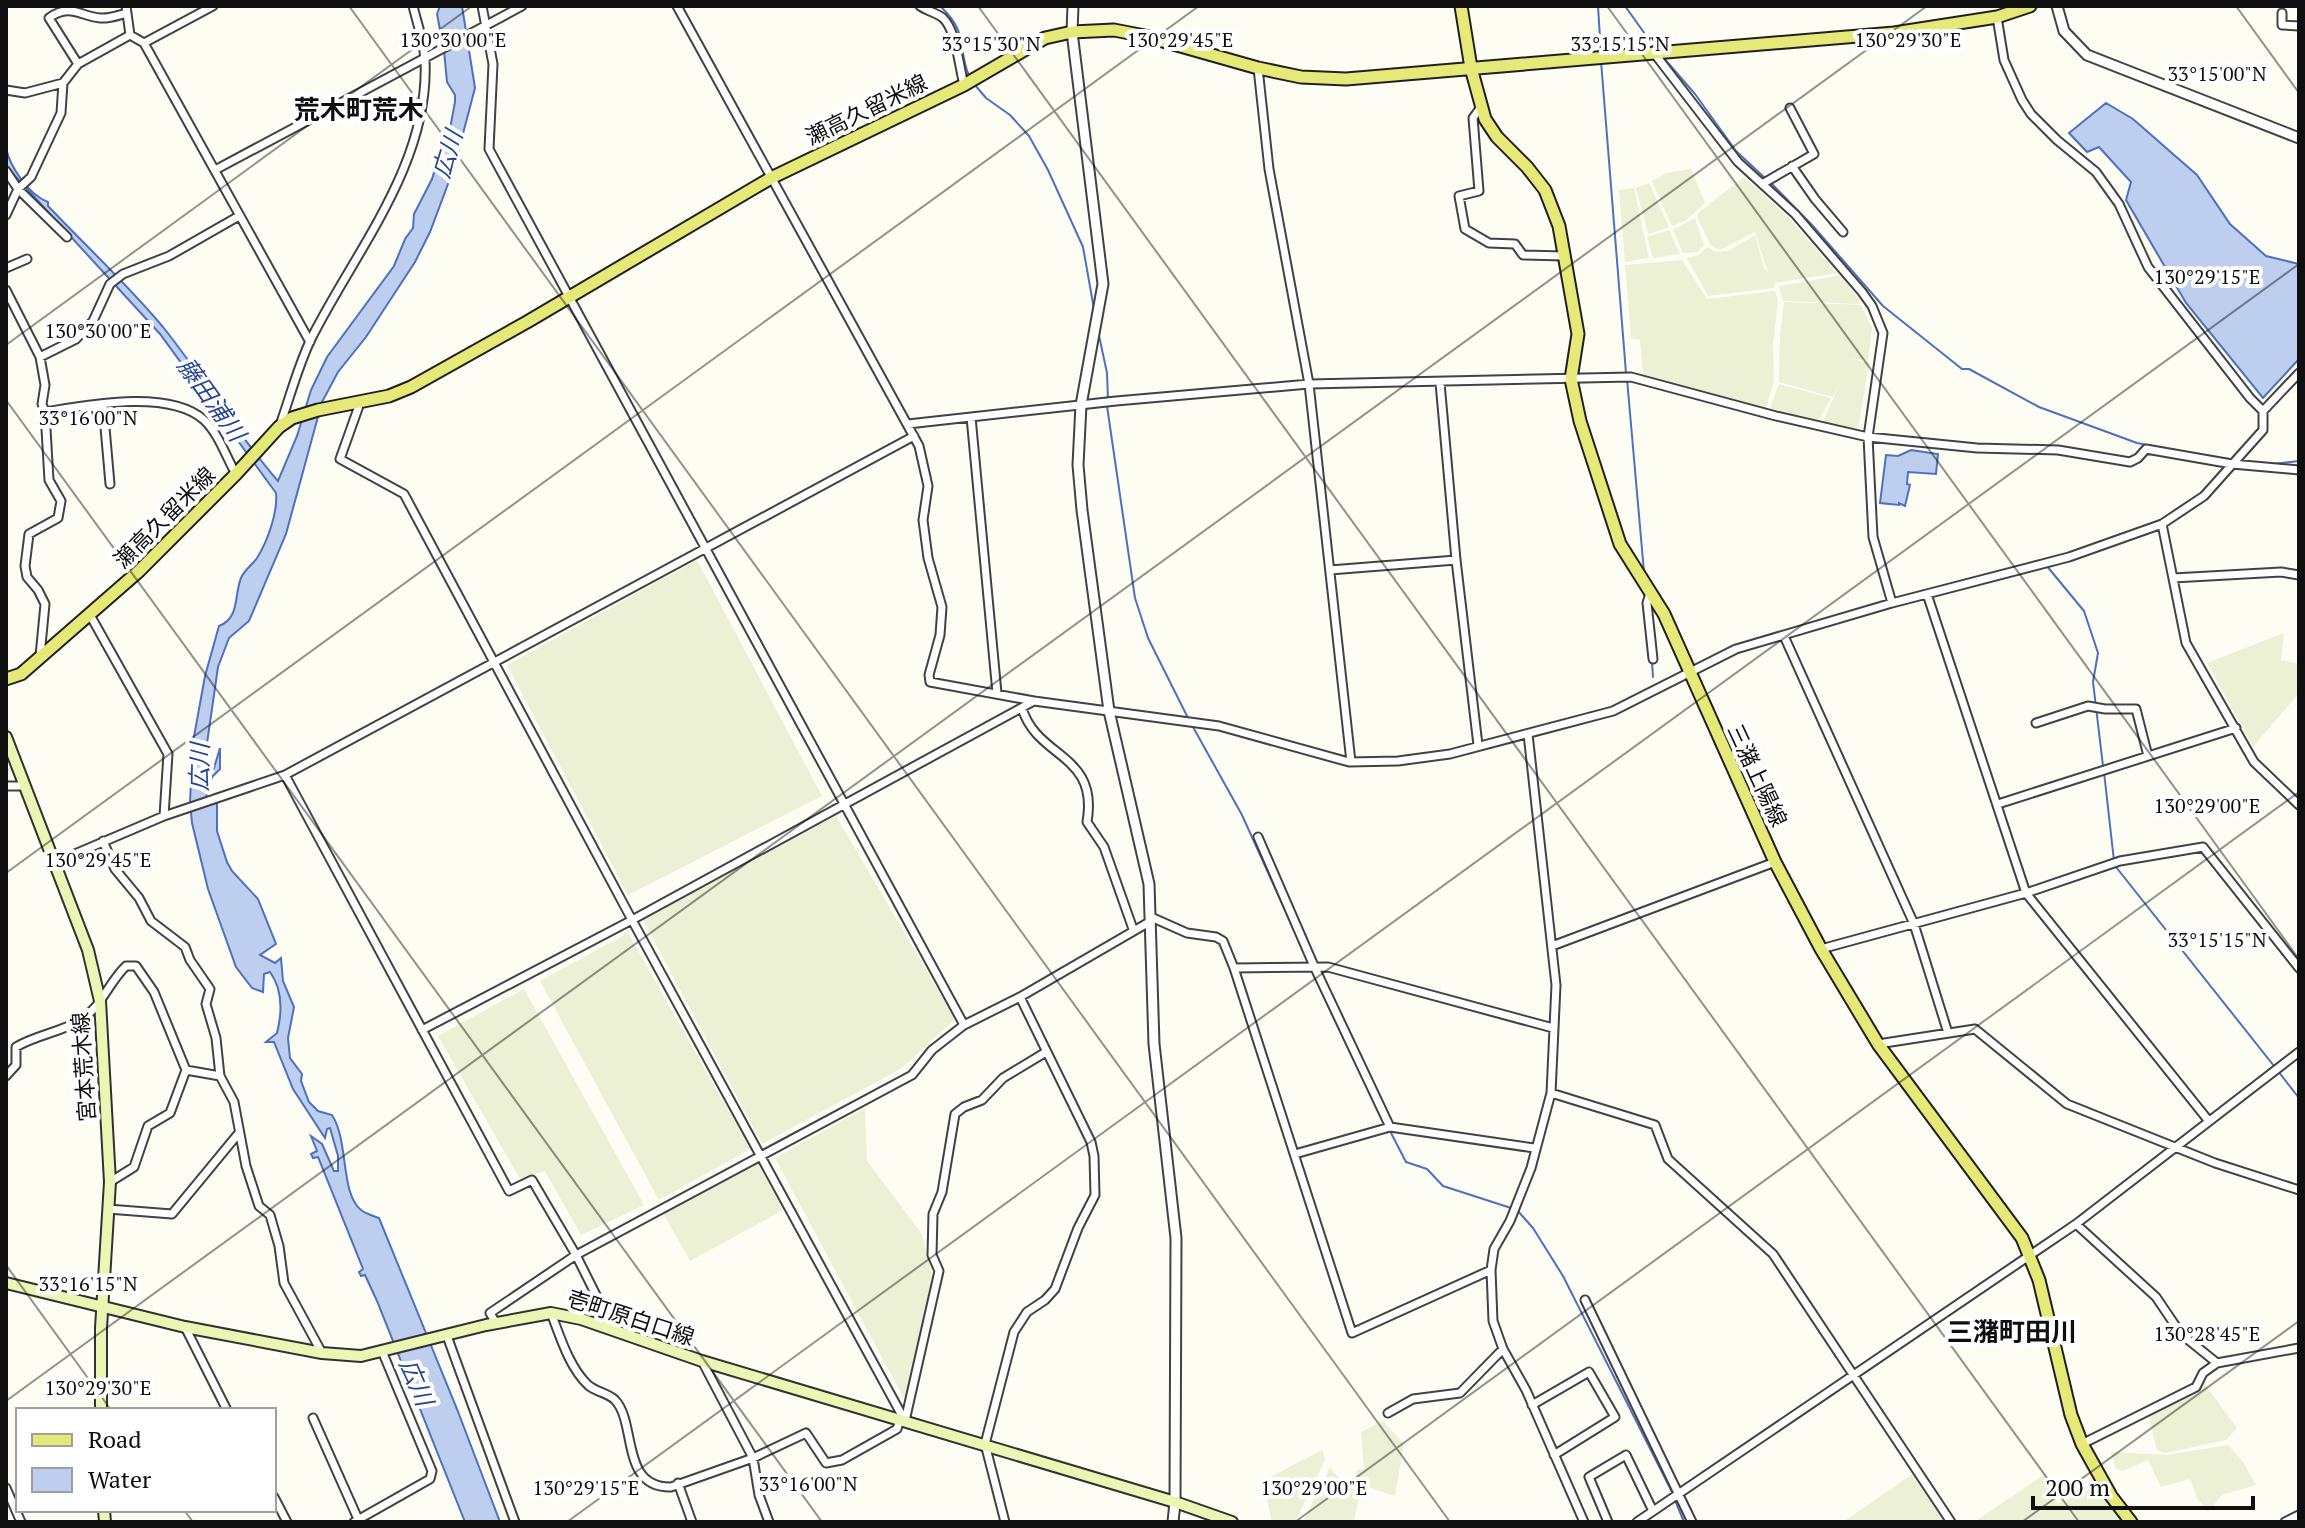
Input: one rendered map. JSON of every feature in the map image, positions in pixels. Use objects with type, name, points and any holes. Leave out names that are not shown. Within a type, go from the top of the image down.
[{"type":"main road","name":"三潴上陽線","points":[[1461,6],[1481,107],[1497,137],[1545,190],[1559,226],[1578,334],[1571,379],[1580,421],[1620,544],[1664,614],[1775,862],[1821,949],[1878,1044],[2022,1238],[2039,1280],[2071,1415],[2082,1444],[2103,1484],[2131,1522]]},
{"type":"main road","name":"瀬高久留米線","points":[[6,679],[21,674],[139,571],[279,427],[292,418],[411,387],[771,178],[964,85],[1045,38],[1072,32],[1114,30],[1258,68],[1301,77],[1346,79],[1894,33],[2030,6]]},
{"type":"main road","name":"宮本荒木線","points":[[6,737],[88,950],[100,1001],[110,1182],[101,1308],[101,1408]]},
{"type":"main road","name":"壱町原白口線","points":[[6,1283],[185,1327],[322,1353],[361,1356],[551,1313],[581,1319],[702,1361],[985,1444],[1232,1522]]},
{"type":"street","points":[[144,43],[213,6]]},
{"type":"street","points":[[279,427],[310,342],[380,220],[408,156],[421,110],[428,54],[413,6]]},
{"type":"street","points":[[482,6],[493,64],[489,149],[964,1025]]},
{"type":"street","points":[[215,170],[522,6]]},
{"type":"street","points":[[677,6],[914,436],[928,486],[923,520],[928,558],[942,607],[940,635],[929,675],[930,682],[1034,701],[1219,726],[1351,762],[1398,761],[1450,754],[1613,711],[1736,649],[1892,603],[2069,557],[2162,524],[2204,496],[2263,430],[2263,411],[2299,373]]},
{"type":"street","points":[[920,6],[943,18],[953,33],[964,85]]},
{"type":"street","points":[[1073,6],[1072,32],[1103,284],[1081,405],[1078,465],[1109,711],[1144,859],[1151,919],[1154,1044],[1176,1238],[1173,1522]]},
{"type":"street","points":[[2057,6],[2064,31],[2087,55],[2299,138]]},
{"type":"street","points":[[78,64],[49,18],[59,11],[74,11],[98,18],[127,10],[130,35]]},
{"type":"street","points":[[2004,12],[2004,60],[2021,99],[2057,140],[2096,172],[2119,204],[2148,267],[2263,411]]},
{"type":"street","points":[[2282,13],[2282,25],[2299,26]]},
{"type":"street","points":[[130,35],[144,43],[310,342]]},
{"type":"street","points":[[6,215],[18,189],[31,177],[61,113],[63,83],[78,64],[130,35]]},
{"type":"street","points":[[1654,53],[1738,162],[1795,214],[1862,292],[1878,318],[1883,333],[1868,437],[1873,537],[1892,603]]},
{"type":"street","points":[[1258,68],[1269,169],[1309,384],[1351,762]]},
{"type":"street","points":[[6,90],[25,93],[63,83]]},
{"type":"street","points":[[1481,107],[1473,118],[1479,191],[1459,196],[1465,229],[1489,243],[1515,244],[1523,255],[1564,256]]},
{"type":"street","points":[[1762,184],[1814,154],[1790,108]]},
{"type":"street","points":[[1792,166],[1843,232]]},
{"type":"street","points":[[6,171],[18,189],[67,237]]},
{"type":"street","points":[[40,357],[76,339],[93,321],[110,284],[123,274],[169,256],[239,216]]},
{"type":"street","points":[[6,268],[27,259]]},
{"type":"street","points":[[7,296],[40,357],[45,385],[42,404],[49,480],[61,501],[58,518],[29,534],[26,555],[27,577],[45,604],[40,658]]},
{"type":"street","points":[[908,424],[1113,401],[1309,384],[1631,377],[1868,437],[1977,448],[2058,450],[2130,462],[2146,449],[2232,464],[2299,470]]},
{"type":"street","points":[[1440,383],[1456,560],[1478,745]]},
{"type":"street","points":[[45,412],[103,405],[162,403],[188,409],[206,422],[236,474]]},
{"type":"street","points":[[355,404],[340,459],[404,494],[632,920],[762,1154],[902,1420]]},
{"type":"street","points":[[103,405],[110,484]]},
{"type":"street","points":[[971,417],[997,693]]},
{"type":"street","points":[[56,862],[164,816],[285,775],[914,436]]},
{"type":"street","points":[[2162,524],[2186,643],[2254,762],[2299,805]]},
{"type":"street","points":[[1330,570],[1456,560]]},
{"type":"street","points":[[2173,578],[2281,572],[2299,575]]},
{"type":"street","points":[[1650,593],[1647,603],[1653,659]]},
{"type":"street","points":[[1927,594],[2026,893],[2208,1120]]},
{"type":"street","points":[[90,615],[168,754],[164,816]]},
{"type":"street","points":[[1784,636],[1914,924],[1948,1033]]},
{"type":"street","points":[[422,1030],[632,920],[1034,701]]},
{"type":"street","points":[[2036,723],[2088,706],[2136,709],[2148,756]]},
{"type":"street","points":[[1022,708],[1025,720],[1046,744],[1075,765],[1084,782],[1090,803],[1087,822],[1104,847],[1133,929]]},
{"type":"street","points":[[1998,804],[2236,728]]},
{"type":"street","points":[[1528,734],[1556,985],[1551,1093],[1531,1168],[1510,1221],[1494,1249],[1491,1270],[1493,1321],[1503,1349],[1532,1405],[1584,1522]]},
{"type":"street","points":[[285,775],[509,1191],[532,1180],[576,1255],[615,1331]]},
{"type":"street","points":[[6,786],[26,786]]},
{"type":"street","points":[[1258,837],[1314,966],[1390,1127]]},
{"type":"street","points":[[103,841],[115,869],[139,898],[151,921],[185,947],[210,989],[206,1004],[216,1038],[220,1076],[234,1102],[238,1134],[259,1206],[270,1215],[279,1246],[284,1283],[322,1353]]},
{"type":"street","points":[[1821,949],[2026,893],[2120,861],[2203,847],[2299,968]]},
{"type":"street","points":[[1552,946],[1775,862]]},
{"type":"street","points":[[496,1323],[490,1313],[576,1255],[912,1075],[932,1050],[964,1025],[1020,997],[1151,919]]},
{"type":"street","points":[[1151,919],[1187,933],[1223,941],[1352,1333],[1491,1270]]},
{"type":"street","points":[[6,1076],[16,1065],[16,1047],[82,1019],[106,996],[120,971],[126,966],[136,966],[154,992],[186,1070],[170,1113],[148,1126],[134,1167],[110,1182]]},
{"type":"street","points":[[1234,968],[1328,967],[1553,1028]]},
{"type":"street","points":[[1005,1522],[985,1444],[1014,1332],[1027,1312],[1055,1289],[1078,1228],[1095,1195],[1091,1142],[1020,997]]},
{"type":"street","points":[[1878,1044],[1975,1029],[2067,1104],[2177,1148],[2299,1190]]},
{"type":"street","points":[[551,1313],[577,1370],[588,1385],[614,1399],[623,1413],[634,1460],[648,1481],[660,1487],[678,1483],[753,1458],[806,1433],[826,1463],[842,1460],[897,1429],[902,1420],[939,1271],[932,1255],[933,1214],[942,1192],[955,1114],[982,1100],[1003,1078],[1046,1052]]},
{"type":"street","points":[[1637,1522],[2076,1224],[2299,1052]]},
{"type":"street","points":[[186,1070],[220,1076]]},
{"type":"street","points":[[1551,1093],[1655,1125],[1668,1159],[1773,1254],[1951,1522]]},
{"type":"street","points":[[1295,1154],[1390,1127],[1534,1148]]},
{"type":"street","points":[[108,1209],[172,1214],[238,1134]]},
{"type":"street","points":[[2076,1224],[2156,1297],[2181,1334],[2217,1363]]},
{"type":"street","points":[[1585,1300],[1692,1522]]},
{"type":"street","points":[[185,1327],[226,1408]]},
{"type":"street","points":[[442,1336],[515,1522]]},
{"type":"street","points":[[2082,1444],[2196,1387],[2203,1373],[2217,1363],[2299,1348]]},
{"type":"street","points":[[1388,1413],[1413,1399],[1460,1393],[1503,1349]]},
{"type":"street","points":[[313,1418],[356,1521],[430,1479],[432,1471],[384,1350]]},
{"type":"street","points":[[702,1361],[753,1458],[759,1495],[769,1522]]},
{"type":"street","points":[[1532,1405],[1589,1372],[1615,1417],[1554,1455]]},
{"type":"street","points":[[1608,1522],[1589,1477],[1626,1455],[1653,1511]]},
{"type":"street","points":[[678,1483],[692,1522]]},
{"type":"street","points":[[6,1488],[16,1511]]},
{"type":"street","points":[[276,1501],[287,1522]]},
{"type":"street","points":[[2285,1522],[2299,1515]]},
{"type":"green space","points":[[1691,169],[1705,203],[1685,221],[1672,226],[1652,181],[1666,173]]},
{"type":"green space","points":[[1744,177],[1787,216],[1837,273],[1775,283],[1774,288],[1708,296],[1687,258],[1699,255],[1707,247],[1717,252],[1728,251],[1755,235],[1768,273],[1755,232],[1720,250],[1711,246],[1697,217],[1699,212]]},
{"type":"green space","points":[[1649,183],[1669,227],[1648,234],[1636,188]]},
{"type":"green space","points":[[1634,188],[1649,258],[1625,262],[1619,190]]},
{"type":"green space","points":[[1695,218],[1704,245],[1697,252],[1683,253],[1673,230]]},
{"type":"green space","points":[[1669,230],[1680,254],[1653,258],[1647,237]]},
{"type":"green space","points":[[1682,260],[1707,299],[1775,291],[1778,301],[1773,344],[1774,381],[1766,408],[1643,376],[1640,340],[1631,338],[1625,265]]},
{"type":"green space","points":[[1842,275],[1861,304],[1783,301],[1779,286]]},
{"type":"green space","points":[[1784,302],[1861,305],[1872,328],[1868,361],[1849,358],[1869,363],[1858,430],[1823,422],[1841,381],[1833,397],[1779,382]]},
{"type":"green space","points":[[1779,384],[1831,398],[1819,420],[1769,410]]},
{"type":"green space","points":[[697,560],[822,796],[628,895],[507,665]]},
{"type":"green space","points":[[2284,633],[2281,660],[2299,664],[2299,693],[2253,747],[2207,663]]},
{"type":"green space","points":[[836,816],[955,1019],[902,1068],[762,1144],[642,918]]},
{"type":"green space","points":[[628,933],[750,1149],[659,1200],[540,981]]},
{"type":"green space","points":[[524,989],[644,1205],[581,1235],[545,1171],[520,1179],[438,1036]]},
{"type":"green space","points":[[865,1108],[867,1161],[922,1234],[932,1276],[907,1404],[775,1158]]},
{"type":"green space","points":[[761,1160],[787,1208],[690,1261],[663,1213]]},
{"type":"green space","points":[[2204,1383],[2237,1428],[2226,1440],[2165,1453],[2157,1450],[2148,1415]]},
{"type":"green space","points":[[1383,1421],[1404,1444],[1395,1496],[1356,1483],[1357,1470],[1364,1469],[1361,1432]]},
{"type":"green space","points":[[2228,1445],[2243,1462],[2256,1485],[2222,1495],[2208,1512],[2197,1498],[2190,1479],[2161,1487],[2148,1460],[2123,1471],[2116,1469],[2111,1452],[2167,1455]]},
{"type":"green space","points":[[1322,1450],[1325,1460],[1295,1522],[1272,1522],[1263,1481]]},
{"type":"green space","points":[[1330,1467],[1340,1479],[1360,1491],[1354,1522],[1303,1522]]},
{"type":"green space","points":[[1914,1473],[1946,1522],[1843,1522]]},
{"type":"green space","points":[[2045,1474],[2057,1504],[2093,1488],[2124,1522],[1974,1522]]},
{"type":"water","points":[[440,6],[462,6],[475,88],[454,168],[415,262],[366,337],[338,372],[322,402],[286,534],[249,621],[229,638],[218,667],[203,771],[204,783],[214,768],[220,748],[220,769],[212,777],[206,798],[217,802],[217,831],[227,862],[258,899],[276,944],[260,955],[275,963],[281,958],[283,981],[294,1007],[288,1038],[290,1058],[302,1074],[301,1081],[309,1102],[318,1111],[332,1115],[337,1126],[354,1202],[363,1211],[379,1218],[500,1522],[465,1522],[377,1301],[365,1275],[361,1276],[359,1272],[363,1269],[318,1157],[313,1158],[311,1154],[317,1151],[311,1136],[322,1144],[334,1171],[338,1171],[338,1156],[330,1128],[325,1138],[293,1089],[274,1042],[266,1042],[277,1033],[279,1025],[277,986],[270,972],[264,974],[263,992],[252,988],[236,967],[208,889],[192,823],[193,742],[205,676],[219,626],[230,618],[241,578],[257,558],[268,536],[274,518],[276,493],[160,334],[6,166],[6,148],[16,172],[27,187],[48,202],[48,206],[163,327],[278,481],[297,436],[311,390],[327,357],[394,266],[413,228],[414,214],[432,179],[449,134],[455,95],[447,82],[437,14]]},
{"type":"water","points":[[2106,103],[2133,119],[2197,175],[2230,224],[2266,256],[2299,264],[2299,359],[2263,398],[2186,303],[2126,200],[2131,182],[2099,147],[2087,152],[2069,133]]},
{"type":"water","points":[[1911,450],[1938,454],[1936,474],[1908,472],[1907,484],[1910,485],[1905,506],[1880,503],[1886,455],[1898,456]]},
{"type":"waterway","points":[[940,6],[959,32],[969,76]]},
{"type":"waterway","points":[[1598,6],[1601,54]]},
{"type":"waterway","points":[[1625,6],[1655,48]]},
{"type":"waterway","points":[[1662,56],[1695,94],[1736,151],[1766,179]]},
{"type":"waterway","points":[[1601,61],[1626,373]]},
{"type":"waterway","points":[[975,85],[1029,136],[1048,170],[1083,247],[1094,309]]},
{"type":"waterway","points":[[1771,183],[1883,306],[1962,369],[1969,369],[2039,407],[2137,443],[2199,455]]},
{"type":"waterway","points":[[1098,331],[1107,373],[1108,400]]},
{"type":"waterway","points":[[1627,379],[1644,572]]},
{"type":"waterway","points":[[1107,406],[1135,598],[1148,638],[1188,718]]},
{"type":"waterway","points":[[2272,464],[2299,461]]},
{"type":"waterway","points":[[2046,565],[2084,611],[2098,653],[2093,682],[2103,766]]},
{"type":"waterway","points":[[1652,662],[1653,677]]},
{"type":"waterway","points":[[1193,727],[1242,815],[1308,961]]},
{"type":"waterway","points":[[2104,772],[2114,861]]},
{"type":"waterway","points":[[2116,867],[2274,1066]]},
{"type":"waterway","points":[[1319,985],[1344,1037]]},
{"type":"waterway","points":[[2278,1071],[2299,1098]]},
{"type":"waterway","points":[[1389,1129],[1406,1162],[1427,1169],[1443,1186],[1511,1208]]},
{"type":"waterway","points":[[1517,1210],[1533,1228],[1563,1276],[1673,1494]]},
{"type":"waterway","points":[[1675,1500],[1684,1522]]},
{"type":"district","name":"荒木町荒木","points":[[359,109]]},
{"type":"district","name":"三潴町田川","points":[[2012,1331]]},
{"type":"water label","name":"広川","points":[[447,154]]},
{"type":"water label","name":"藤田浦川","points":[[212,399]]},
{"type":"water label","name":"広川","points":[[199,767]]},
{"type":"water label","name":"広川","points":[[417,1382]]}]
